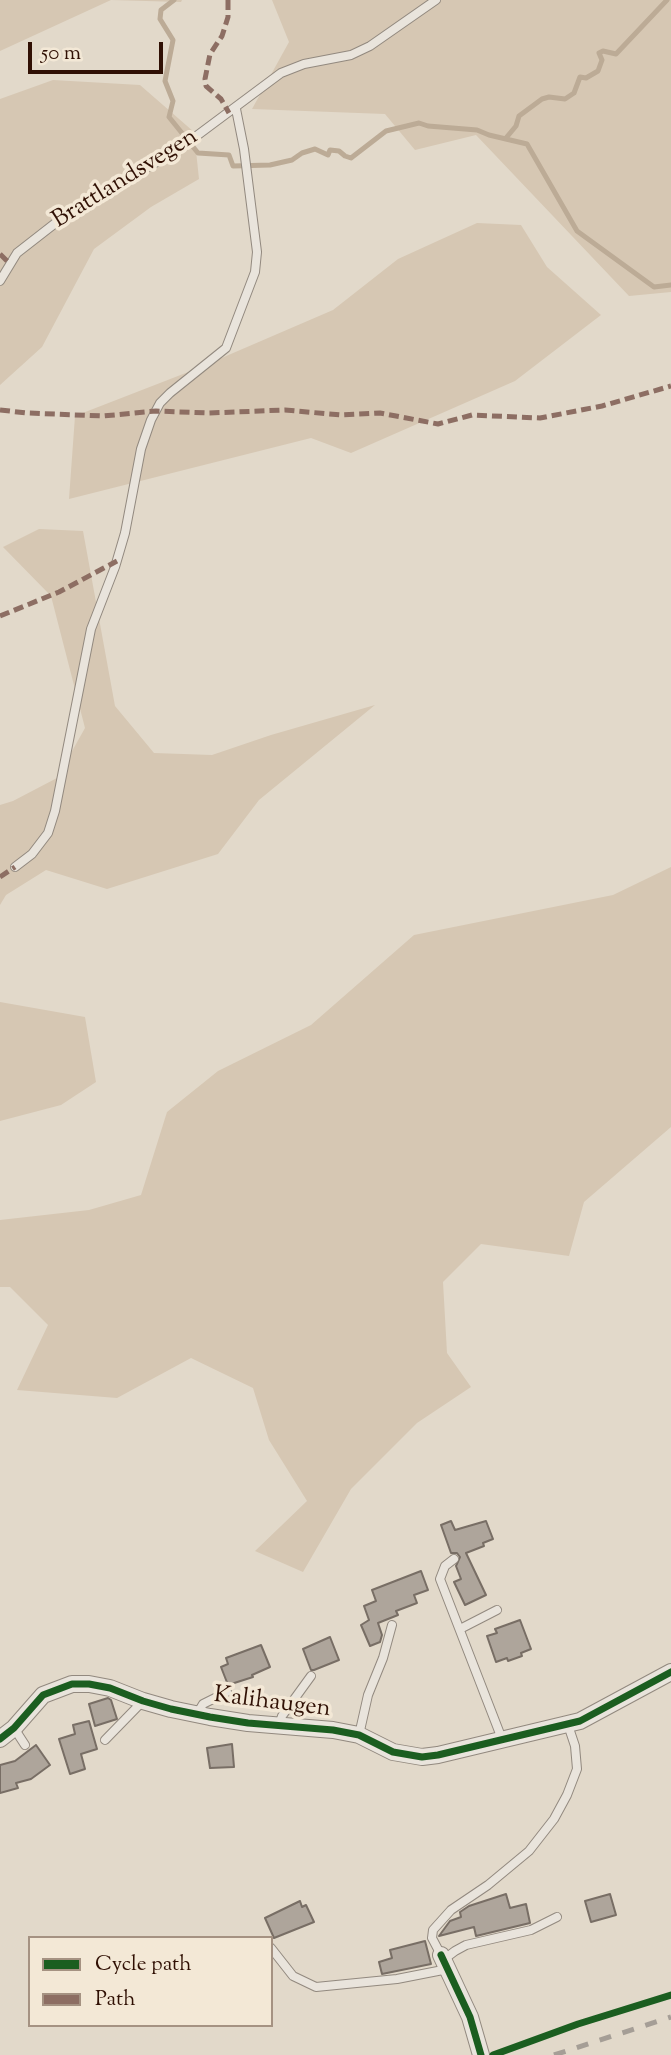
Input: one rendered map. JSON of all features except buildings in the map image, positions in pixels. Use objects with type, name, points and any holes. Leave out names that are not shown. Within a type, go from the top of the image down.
[{"type":"street","name":"Kalihaugen","points":[[0,1739],[43,1695],[72,1684],[89,1684],[197,1714],[359,1735],[393,1752],[422,1757],[568,1725],[598,1713],[671,1672]]},
{"type":"street","points":[[444,1962],[470,2017],[481,2055]]},
{"type":"lane","name":"Brattlandsvegen","points":[[0,281],[17,253],[76,207],[175,152],[281,73],[304,64],[351,55],[370,46],[436,0]]},
{"type":"lane","points":[[15,867],[32,854],[48,833],[55,811],[91,629],[116,567],[141,449],[151,420],[160,403],[170,393],[226,348],[255,272],[257,252],[244,149],[232,111]]},
{"type":"lane","points":[[454,1559],[445,1566],[440,1579],[502,1740]]},
{"type":"lane","points":[[460,1629],[497,1610]]},
{"type":"lane","points":[[359,1735],[368,1695],[383,1658],[392,1625]]},
{"type":"lane","points":[[279,1725],[282,1716],[311,1676]]},
{"type":"lane","points":[[197,1714],[203,1704],[227,1692]]},
{"type":"lane","points":[[105,1740],[143,1701]]},
{"type":"lane","points":[[444,1962],[432,1938],[433,1930],[451,1910],[495,1880],[529,1850],[543,1835],[567,1795],[577,1769],[575,1746],[568,1725]]},
{"type":"lane","points":[[13,1728],[25,1745]]},
{"type":"lane","points":[[273,1951],[293,1976],[316,1987],[397,1979],[444,1962],[466,1945],[531,1930],[556,1917]]},
{"type":"shaded area","points":[[0,0],[111,0],[0,51]]},
{"type":"shaded area","points":[[111,0],[182,0],[181,2]]},
{"type":"shaded area","points":[[272,0],[671,0],[671,292],[629,296],[476,135],[415,150],[385,114],[252,109],[289,42]]},
{"type":"shaded area","points":[[53,80],[140,85],[194,132],[199,179],[151,207],[94,249],[42,347],[0,385],[0,99]]},
{"type":"shaded area","points":[[477,223],[521,225],[547,267],[601,315],[515,381],[351,453],[311,438],[69,499],[75,416],[196,369],[333,310],[398,259]]},
{"type":"shaded area","points":[[39,529],[83,531],[115,706],[154,753],[212,755],[375,705],[259,800],[218,854],[107,889],[46,870],[6,895],[0,905],[0,805],[57,778],[85,728],[51,596],[3,547]]},
{"type":"shaded area","points":[[671,867],[671,1127],[584,1202],[569,1256],[481,1244],[443,1282],[447,1353],[471,1387],[417,1423],[351,1489],[303,1572],[255,1551],[307,1501],[269,1440],[253,1388],[191,1358],[117,1398],[17,1390],[48,1325],[10,1287],[0,1287],[0,1220],[89,1210],[141,1195],[167,1112],[218,1071],[311,1025],[414,935],[613,895]]},
{"type":"shaded area","points":[[0,1002],[85,1017],[96,1082],[61,1105],[0,1121]]},
{"type":"waterway","points":[[174,0],[161,10],[160,19],[173,40],[165,81],[173,101],[169,117],[198,153],[229,155],[233,166],[270,165],[292,160],[315,149],[328,155],[330,150],[339,151],[351,158],[386,131],[419,123],[477,130],[527,144],[577,231],[654,287],[671,285]]},
{"type":"waterway","points":[[506,138],[516,126],[519,116],[542,99],[565,99],[574,93],[580,77],[586,78],[598,71],[602,60],[599,53],[603,51],[616,54],[667,0]]},
{"type":"railway","points":[[554,2055],[671,2017]]},
{"type":"marked path","points":[[228,0],[228,17],[222,36],[210,54],[205,79],[206,86],[221,99],[229,113]]},
{"type":"marked path","points":[[0,254],[10,264]]},
{"type":"marked path","points":[[0,410],[103,416],[156,411],[209,413],[285,410],[341,415],[380,413],[438,424],[472,415],[540,418],[602,406],[671,386]]},
{"type":"marked path","points":[[0,616],[59,592],[117,561]]},
{"type":"marked path","points":[[0,877],[15,867]]},
{"type":"cycle path","points":[[0,1739],[14,1728],[43,1695],[72,1684],[89,1684],[110,1688],[171,1709],[210,1717],[359,1735],[393,1752],[422,1757],[580,1721],[671,1672]]},
{"type":"cycle path","points":[[441,1955],[470,2017],[481,2055]]},
{"type":"cycle path","points":[[493,2055],[578,2024],[671,1995]]}]
